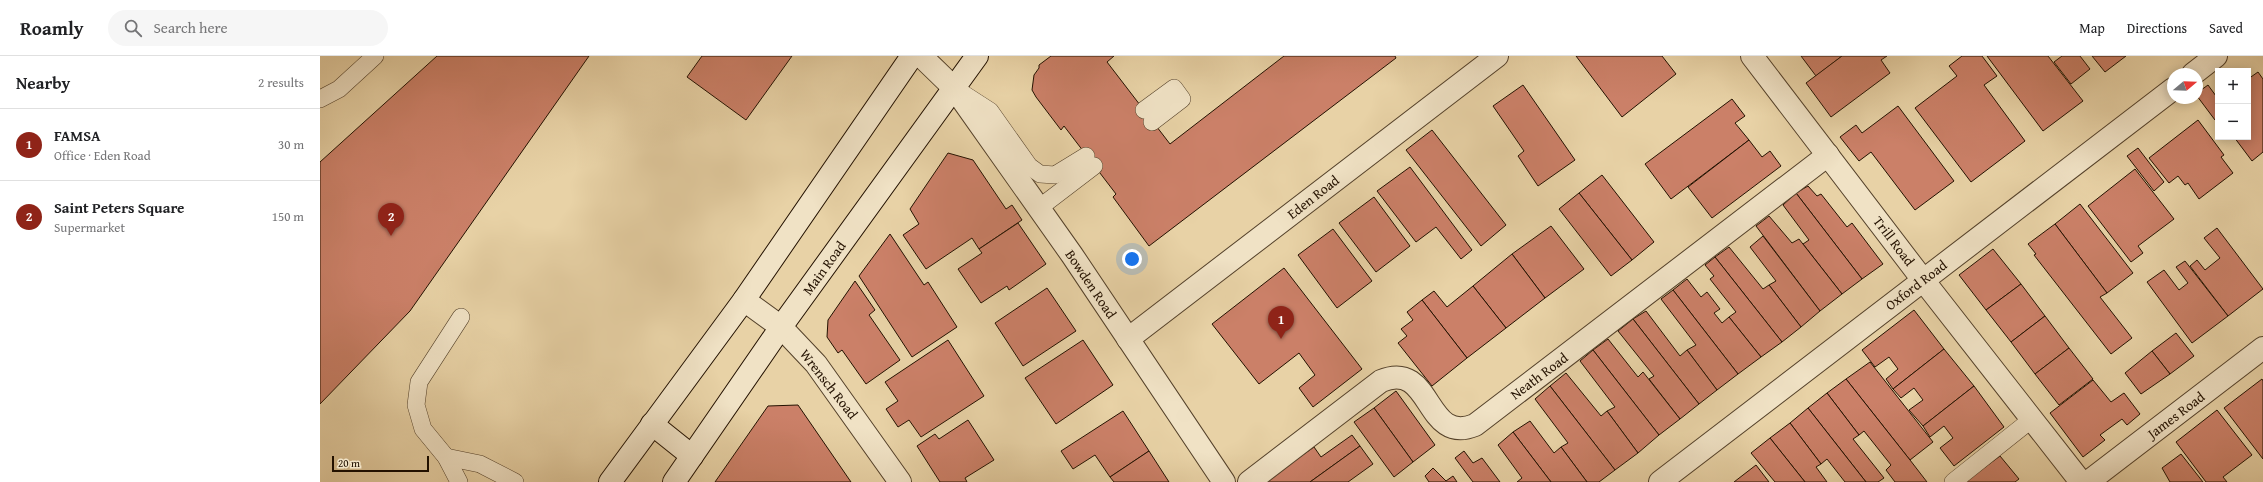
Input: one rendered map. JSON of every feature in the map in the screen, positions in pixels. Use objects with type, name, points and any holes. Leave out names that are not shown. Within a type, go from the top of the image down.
[{"type":"street","points":[[610,482],[744,300],[912,56]]},
{"type":"street","name":"Bowden Road","points":[[921,56],[954,88],[1039,208],[1224,482]]},
{"type":"street","name":"Main Road","points":[[674,482],[781,327],[977,56]]},
{"type":"street","name":"Eden Road","points":[[1128,339],[1497,56]]},
{"type":"street","name":"Trill Road","points":[[1752,56],[1923,280],[2081,482]]},
{"type":"street","points":[[2200,68],[2216,56]]},
{"type":"street","name":"Oxford Road","points":[[1660,482],[2167,94]]},
{"type":"street","name":"Neath Road","points":[[1249,482],[1381,381],[1393,376],[1405,378],[1415,385],[1442,420],[1451,428],[1464,430],[1476,424],[1828,155]]},
{"type":"street","name":"Wrensch Road","points":[[744,300],[781,327],[816,364],[900,482]]},
{"type":"street","name":"James Road","points":[[2088,482],[2263,348]]},
{"type":"street","points":[[652,424],[692,456]]},
{"type":"lane","points":[[320,99],[339,89],[375,56]]},
{"type":"lane","points":[[954,88],[990,111],[1029,166],[1040,174],[1055,175],[1090,161],[1039,208]]},
{"type":"lane","points":[[459,482],[446,457],[423,429],[416,405],[419,382],[461,317]]},
{"type":"lane","points":[[1953,482],[2032,419]]},
{"type":"lane","points":[[446,457],[480,464],[515,482]]},
{"type":"building","points":[[437,56],[589,56],[410,311],[320,404],[320,162]]},
{"type":"building","points":[[702,56],[792,56],[746,120],[687,77]]},
{"type":"building","points":[[1051,56],[1114,56],[1107,62],[1170,144],[1284,56],[1395,56],[1396,58],[1149,246],[1113,197],[1116,194],[1064,126],[1061,130],[1032,90],[1034,75],[1039,68],[1039,65]]},
{"type":"building","points":[[1576,56],[1662,56],[1676,74],[1622,117]]},
{"type":"building","points":[[1801,56],[1842,56],[1816,76]]},
{"type":"building","points":[[1842,56],[1887,56],[1881,60],[1890,73],[1831,117],[1806,83]]},
{"type":"building","points":[[1962,56],[1982,56],[1997,76],[1984,85],[2025,141],[1971,182],[1915,108],[1957,76],[1949,66]]},
{"type":"building","points":[[1987,56],[2048,56],[2083,101],[2043,131]]},
{"type":"building","points":[[2062,56],[2080,56],[2090,69],[2071,84],[2054,62]]},
{"type":"building","points":[[2092,56],[2126,56],[2105,72]]},
{"type":"building","points":[[2258,72],[2263,79],[2263,152],[2252,161],[2236,140],[2251,140],[2251,77]]},
{"type":"building","points":[[1523,85],[1575,160],[1538,186],[1518,156],[1524,151],[1493,106]]},
{"type":"building","points":[[2208,85],[2215,95],[2215,120],[2203,104],[2203,89]]},
{"type":"building","points":[[1732,99],[1745,116],[1735,123],[1749,140],[1671,199],[1645,164]]},
{"type":"building","points":[[1898,106],[1954,181],[1915,210],[1871,152],[1859,161],[1840,137],[1856,125],[1862,133]]},
{"type":"building","points":[[2198,120],[2224,155],[2221,157],[2233,173],[2199,199],[2188,183],[2185,185],[2178,176],[2169,183],[2149,158]]},
{"type":"building","points":[[1432,130],[1506,225],[1481,246],[1406,150]]},
{"type":"building","points":[[1749,140],[1762,157],[1770,151],[1781,166],[1712,218],[1688,187]]},
{"type":"building","points":[[2138,148],[2164,182],[2154,191],[2127,156]]},
{"type":"building","points":[[948,153],[973,160],[1006,209],[1012,205],[1022,220],[979,249],[972,238],[926,269],[903,235],[919,224],[910,209]]},
{"type":"building","points":[[1410,167],[1472,250],[1461,259],[1436,227],[1416,242],[1377,191]]},
{"type":"building","points":[[2135,169],[2174,219],[2138,246],[2143,253],[2131,262],[2088,206]]},
{"type":"building","points":[[1602,175],[1654,242],[1632,260],[1579,193]]},
{"type":"building","points":[[1808,186],[1817,196],[1821,194],[1847,227],[1852,223],[1883,264],[1862,279],[1796,193]]},
{"type":"building","points":[[1579,193],[1632,260],[1611,276],[1559,209]]},
{"type":"building","points":[[1796,193],[1862,279],[1842,294],[1803,244],[1809,240],[1783,205]]},
{"type":"building","points":[[1374,197],[1410,246],[1376,272],[1339,223]]},
{"type":"building","points":[[2080,204],[2133,273],[2107,293],[2055,224]]},
{"type":"building","points":[[1769,216],[1792,243],[1799,239],[1842,294],[1820,311],[1756,226]]},
{"type":"building","points":[[1018,223],[1046,264],[1009,290],[1007,286],[981,303],[958,269],[982,253],[979,249]]},
{"type":"building","points":[[2055,224],[2107,293],[2100,297],[2132,338],[2111,354],[2034,255],[2036,254],[2028,244]]},
{"type":"building","points":[[1551,226],[1584,269],[1545,298],[1512,254]]},
{"type":"building","points":[[2217,228],[2263,289],[2228,316],[2190,266],[2197,260],[2205,270],[2220,258],[2204,238]]},
{"type":"building","points":[[1333,229],[1372,281],[1337,308],[1298,255]]},
{"type":"building","points":[[890,234],[924,285],[928,282],[957,327],[912,357],[859,276]]},
{"type":"building","points":[[1763,236],[1820,311],[1801,327],[1769,285],[1776,281],[1750,247]]},
{"type":"building","points":[[1729,247],[1763,289],[1769,285],[1801,327],[1782,342],[1715,257]]},
{"type":"building","points":[[1993,249],[2021,284],[1986,310],[1959,275]]},
{"type":"building","points":[[1512,254],[1545,298],[1506,328],[1473,286]]},
{"type":"building","points":[[1715,257],[1782,342],[1761,357],[1729,317],[1736,312],[1710,279],[1714,276],[1705,265]]},
{"type":"building","points":[[2185,261],[2228,316],[2192,343],[2147,282],[2164,270],[2179,290],[2188,283],[2176,267]]},
{"type":"building","points":[[1284,268],[1362,369],[1313,407],[1299,388],[1315,375],[1299,353],[1259,384],[1212,324]]},
{"type":"building","points":[[1687,279],[1701,297],[1707,292],[1720,309],[1714,313],[1722,323],[1729,317],[1761,357],[1738,374],[1673,290]]},
{"type":"building","points":[[855,281],[875,310],[869,315],[900,360],[866,384],[842,350],[838,353],[827,337],[828,320]]},
{"type":"building","points":[[2021,284],[2045,316],[2011,342],[1986,310]]},
{"type":"building","points":[[1473,286],[1506,328],[1467,358],[1422,300],[1434,291],[1447,307]]},
{"type":"building","points":[[1047,288],[1076,331],[1023,366],[995,323]]},
{"type":"building","points":[[1673,290],[1738,374],[1717,390],[1687,350],[1696,345],[1661,299]]},
{"type":"building","points":[[1422,300],[1467,358],[1432,386],[1398,343],[1407,336],[1401,329],[1413,320],[1407,312]]},
{"type":"building","points":[[1914,310],[1944,349],[1893,389],[1886,379],[1898,369],[1889,357],[1875,367],[1862,350]]},
{"type":"building","points":[[1646,311],[1680,356],[1687,350],[1717,390],[1699,404],[1633,319]]},
{"type":"building","points":[[2045,316],[2069,348],[2035,374],[2011,342]]},
{"type":"building","points":[[1633,319],[1699,404],[1680,419],[1649,379],[1654,376],[1618,331]]},
{"type":"building","points":[[2176,333],[2194,356],[2170,374],[2152,351]]},
{"type":"building","points":[[1608,339],[1638,377],[1643,372],[1680,419],[1659,435],[1593,350]]},
{"type":"building","points":[[948,340],[984,396],[921,437],[909,420],[898,427],[886,409],[898,401],[885,382]]},
{"type":"building","points":[[1083,340],[1113,385],[1056,424],[1025,378]]},
{"type":"building","points":[[2069,348],[2093,379],[2059,405],[2035,374]]},
{"type":"building","points":[[1944,349],[1974,386],[1923,426],[1909,410],[1923,400],[1914,388],[1901,398],[1893,389]]},
{"type":"building","points":[[1593,350],[1659,435],[1638,453],[1607,411],[1615,407],[1580,361]]},
{"type":"building","points":[[2152,351],[2170,374],[2141,394],[2125,373]]},
{"type":"building","points":[[1870,362],[1933,442],[1910,460],[1846,379]]},
{"type":"building","points":[[1566,373],[1601,416],[1607,411],[1638,453],[1615,470],[1550,386]]},
{"type":"building","points":[[1846,379],[1927,482],[1895,482],[1886,470],[1891,465],[1864,431],[1859,435],[1827,393]]},
{"type":"building","points":[[2262,379],[2263,381],[2263,459],[2224,408]]},
{"type":"building","points":[[2093,380],[2111,402],[2124,393],[2140,414],[2127,425],[2122,419],[2100,435],[2105,440],[2083,457],[2050,413]]},
{"type":"building","points":[[1550,386],[1615,470],[1599,482],[1587,482],[1561,447],[1568,443],[1535,399]]},
{"type":"building","points":[[1974,386],[2004,427],[1954,466],[1940,448],[1953,438],[1944,426],[1930,437],[1923,426]]},
{"type":"building","points":[[1396,391],[1435,445],[1413,462],[1374,408]]},
{"type":"building","points":[[1827,393],[1859,435],[1853,439],[1884,478],[1878,482],[1866,482],[1808,408]]},
{"type":"building","points":[[798,405],[851,482],[715,482],[768,406]]},
{"type":"building","points":[[1374,408],[1413,462],[1394,477],[1354,422]]},
{"type":"building","points":[[1808,408],[1866,482],[1845,482],[1827,459],[1821,464],[1790,423]]},
{"type":"building","points":[[2217,410],[2252,455],[2223,477],[2227,482],[2206,482],[2176,442]]},
{"type":"building","points":[[1123,411],[1149,451],[1110,477],[1095,455],[1073,469],[1061,451]]},
{"type":"building","points":[[968,420],[994,460],[965,478],[967,482],[940,482],[917,446],[935,434],[939,439]]},
{"type":"building","points":[[1530,421],[1554,453],[1561,447],[1587,482],[1551,482],[1513,432]]},
{"type":"building","points":[[1790,423],[1821,464],[1816,467],[1827,482],[1805,482],[1770,438]]},
{"type":"building","points":[[1513,432],[1551,482],[1517,482],[1522,478],[1498,445]]},
{"type":"building","points":[[1352,435],[1360,446],[1310,482],[1264,482],[1314,447],[1321,457]]},
{"type":"building","points":[[1770,438],[1805,482],[1775,482],[1751,453]]},
{"type":"building","points":[[1360,446],[1373,464],[1348,482],[1310,482]]},
{"type":"building","points":[[1149,451],[1169,482],[1114,482],[1110,477]]},
{"type":"building","points":[[1464,451],[1473,463],[1482,458],[1500,482],[1473,482],[1455,458]]},
{"type":"building","points":[[2181,454],[2203,482],[2170,482],[2162,468]]},
{"type":"building","points":[[2000,456],[2019,479],[2015,482],[1965,482]]},
{"type":"building","points":[[1756,465],[1769,482],[1734,482]]},
{"type":"building","points":[[1433,468],[1446,481],[1453,476],[1457,482],[1429,482],[1425,476]]},
{"type":"place","name":"Saint Peters Square","points":[[391,236]]},
{"type":"place","name":"FAMSA","points":[[1281,339]]}]
